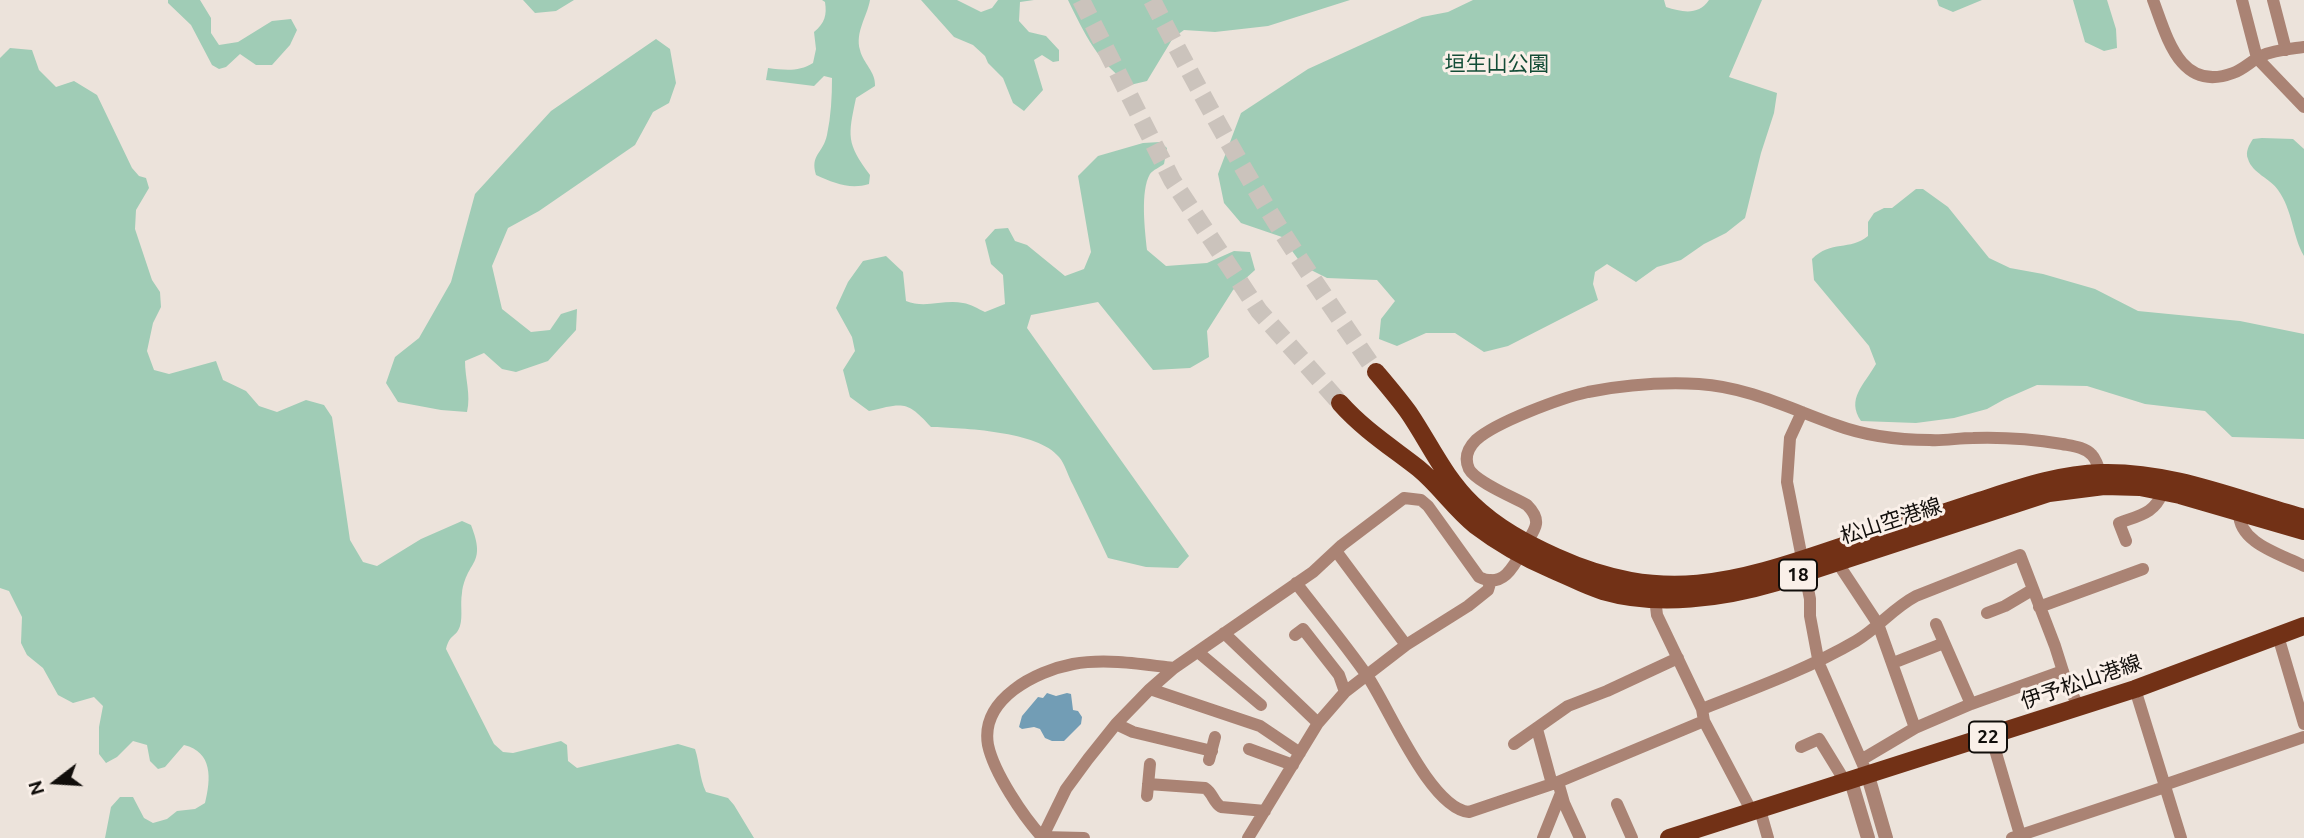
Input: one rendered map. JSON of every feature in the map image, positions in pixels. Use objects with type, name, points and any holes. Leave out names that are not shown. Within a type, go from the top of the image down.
[{"type":"main road","name":"松山空港線","points":[[1376,372],[1408,412],[1435,458],[1461,493],[1523,549],[1605,592],[1655,597],[1708,597],[1735,593],[2037,483],[2138,475],[2183,482],[2304,518]]},
{"type":"main road","name":"松山空港線","points":[[1340,403],[1373,435],[1419,468],[1461,513],[1500,544],[1639,583],[1664,585],[1727,582],[1837,562],[2049,493],[2102,479],[2163,492],[2304,531]]},
{"type":"main road","name":"伊予松山港線","points":[[1679,837],[1857,775],[1991,736],[2135,689],[2304,626]]},
{"type":"street","points":[[2153,0],[2172,50],[2184,66],[2201,74],[2221,76],[2233,73],[2257,58],[2304,47]]},
{"type":"street","points":[[2242,0],[2257,58],[2304,107]]},
{"type":"street","points":[[2273,0],[2286,50]]},
{"type":"street","points":[[1042,837],[1066,789],[1116,724],[1150,689],[1174,668],[1313,572],[1395,503],[1404,498],[1413,498],[1428,506],[1479,577],[1491,580],[1507,575],[1536,526],[1533,511],[1474,475],[1467,463],[1470,448],[1477,439],[1515,419],[1566,398],[1649,385],[1699,384],[1726,388],[1746,392],[1866,434],[1931,440],[2005,437],[2073,446],[2084,449],[2093,456],[2102,479]]},
{"type":"street","points":[[1802,412],[1790,438],[1787,482],[1818,659],[1857,775],[1886,838]]},
{"type":"street","points":[[2126,541],[2119,523],[2151,510],[2158,505],[2163,492]]},
{"type":"street","points":[[2239,512],[2239,522],[2248,536],[2304,566]]},
{"type":"street","points":[[1336,551],[1406,645]]},
{"type":"street","points":[[1296,583],[1366,675],[1416,761],[1453,807],[1469,812],[1557,787],[1854,642],[1903,603],[1916,596],[2020,555],[2079,707]]},
{"type":"street","points":[[1837,562],[1878,624],[1915,728]]},
{"type":"street","points":[[2039,607],[2143,569]]},
{"type":"street","points":[[1248,838],[1318,723],[1345,692],[1406,645],[1468,606],[1488,590],[1491,580]]},
{"type":"street","points":[[1987,613],[2032,590]]},
{"type":"street","points":[[1655,597],[1657,614],[1703,715],[1768,838]]},
{"type":"street","points":[[1936,624],[1971,704]]},
{"type":"street","points":[[1295,635],[1303,629],[1339,675],[1345,692]]},
{"type":"street","points":[[1224,633],[1318,723]]},
{"type":"street","points":[[2277,636],[2304,724]]},
{"type":"street","points":[[1893,663],[1944,643]]},
{"type":"street","points":[[1198,652],[1261,705]]},
{"type":"street","points":[[1514,744],[1568,706],[1678,658]]},
{"type":"street","points":[[1084,838],[1042,837],[1032,826],[999,771],[988,744],[989,727],[995,709],[1027,680],[1047,670],[1100,663],[1174,668]]},
{"type":"street","points":[[1857,775],[1915,728],[1971,704],[2063,671]]},
{"type":"street","points":[[1150,689],[1259,726],[1300,753]]},
{"type":"street","points":[[2135,689],[2181,838]]},
{"type":"street","points":[[1116,724],[1133,732],[1212,749]]},
{"type":"street","points":[[1537,729],[1557,787],[1580,838]]},
{"type":"street","points":[[1991,736],[2018,837],[2304,737]]},
{"type":"street","points":[[1801,747],[1819,739],[1857,775],[1868,838]]},
{"type":"street","points":[[1249,750],[1293,765]]},
{"type":"street","points":[[1150,764],[1147,790],[1205,788],[1216,804],[1222,807],[1265,811]]},
{"type":"street","points":[[1543,838],[1557,787]]},
{"type":"street","points":[[1617,804],[1632,838]]},
{"type":"green space","points":[[168,0],[200,0],[211,18],[211,33],[219,45],[238,42],[272,21],[291,19],[297,30],[290,45],[272,65],[256,65],[240,54],[226,67],[219,69],[212,65],[191,25]]},
{"type":"green space","points":[[523,0],[574,0],[556,11],[535,13]]},
{"type":"green space","points":[[822,0],[870,0],[859,43],[862,55],[874,76],[875,86],[856,98],[851,122],[853,147],[870,175],[869,184],[862,186],[842,185],[816,175],[816,158],[828,128],[832,78],[824,76],[814,86],[766,80],[768,68],[797,69],[813,63],[816,49],[814,32],[823,22],[825,15],[825,2]]},
{"type":"green space","points":[[921,0],[957,0],[981,12],[992,8],[998,0],[1034,0],[1020,2],[1019,21],[1029,32],[1046,36],[1059,50],[1059,61],[1053,62],[1042,55],[1034,60],[1043,90],[1024,111],[1013,103],[1003,78],[988,63],[985,56],[973,45],[954,37]]},
{"type":"green space","points":[[1068,0],[1350,0],[1268,26],[1215,32],[1184,30],[1173,38],[1147,81],[1130,85],[1101,57]]},
{"type":"green space","name":"垣生山公園","points":[[1473,0],[1664,0],[1666,7],[1695,11],[1709,0],[1762,0],[1729,77],[1777,93],[1774,113],[1745,218],[1726,233],[1681,260],[1657,267],[1636,282],[1607,264],[1595,272],[1593,284],[1598,300],[1508,346],[1484,352],[1455,333],[1426,333],[1397,346],[1379,339],[1381,319],[1395,301],[1377,280],[1327,278],[1303,266],[1282,237],[1241,223],[1224,203],[1218,174],[1241,113],[1308,69],[1422,17],[1448,12]]},
{"type":"green space","points":[[1937,0],[1982,0],[1953,12],[1939,6]]},
{"type":"green space","points":[[2073,0],[2107,0],[2116,29],[2117,48],[2104,51],[2085,42]]},
{"type":"green space","points":[[656,39],[670,49],[676,83],[669,103],[653,112],[635,145],[539,211],[508,228],[492,266],[502,309],[531,332],[550,330],[561,314],[577,309],[576,330],[548,361],[516,372],[502,369],[484,353],[465,361],[467,412],[398,402],[386,383],[395,357],[419,338],[451,282],[475,194],[551,111]]},
{"type":"green space","points":[[10,48],[32,50],[39,70],[56,87],[74,81],[97,95],[132,168],[139,176],[146,178],[149,188],[136,210],[135,229],[152,280],[160,292],[161,307],[153,323],[147,351],[154,370],[169,374],[216,361],[223,380],[246,391],[259,406],[277,412],[306,400],[324,405],[332,417],[350,540],[363,562],[377,566],[421,539],[462,521],[471,525],[477,556],[464,582],[460,626],[449,640],[446,649],[494,744],[503,752],[513,753],[561,741],[567,745],[568,761],[577,768],[678,744],[695,749],[706,792],[728,798],[754,838],[105,838],[111,807],[120,797],[133,797],[144,818],[153,823],[167,819],[177,811],[195,809],[205,803],[209,776],[205,760],[184,745],[165,767],[158,769],[150,761],[147,745],[133,741],[117,757],[106,763],[99,754],[99,727],[103,706],[94,697],[73,703],[58,695],[43,668],[27,655],[21,643],[22,617],[9,591],[0,588],[0,58]]},
{"type":"green space","points":[[2253,139],[2293,139],[2304,149],[2304,256],[2283,198],[2275,186],[2253,168],[2248,159],[2247,151]]},
{"type":"green space","points":[[1160,142],[1167,148],[1164,164],[1150,174],[1145,190],[1147,250],[1166,266],[1207,263],[1234,251],[1250,252],[1255,270],[1233,290],[1207,331],[1209,357],[1190,368],[1153,370],[1098,302],[1031,315],[1027,328],[1189,556],[1178,568],[1146,567],[1108,558],[1063,463],[1049,448],[1018,436],[931,427],[910,408],[897,405],[869,411],[850,397],[843,370],[855,351],[852,337],[836,308],[848,282],[863,261],[886,256],[903,272],[906,301],[920,304],[963,303],[985,312],[1005,304],[1003,275],[991,264],[985,240],[995,229],[1008,228],[1015,241],[1027,245],[1065,276],[1084,269],[1091,252],[1078,176],[1098,156],[1143,143]]},
{"type":"green space","points":[[1916,189],[1923,189],[1948,207],[1989,258],[2010,268],[2095,289],[2138,311],[2240,321],[2304,334],[2304,439],[2232,437],[2205,411],[2145,404],[2087,386],[2037,385],[1987,409],[1954,418],[1916,423],[1861,421],[1855,406],[1856,399],[1876,364],[1869,346],[1814,280],[1812,259],[1833,247],[1861,241],[1868,236],[1868,222],[1874,213],[1884,208],[1892,208]]},
{"type":"water","points":[[1047,693],[1056,696],[1071,694],[1073,710],[1078,711],[1082,717],[1081,724],[1064,741],[1045,738],[1040,729],[1034,727],[1019,727],[1022,716],[1038,697],[1043,698]]},
{"type":"tunnel","points":[[1081,0],[1172,180],[1259,311],[1340,403]]},
{"type":"tunnel","points":[[1152,0],[1215,119],[1269,211],[1376,372]]}]
